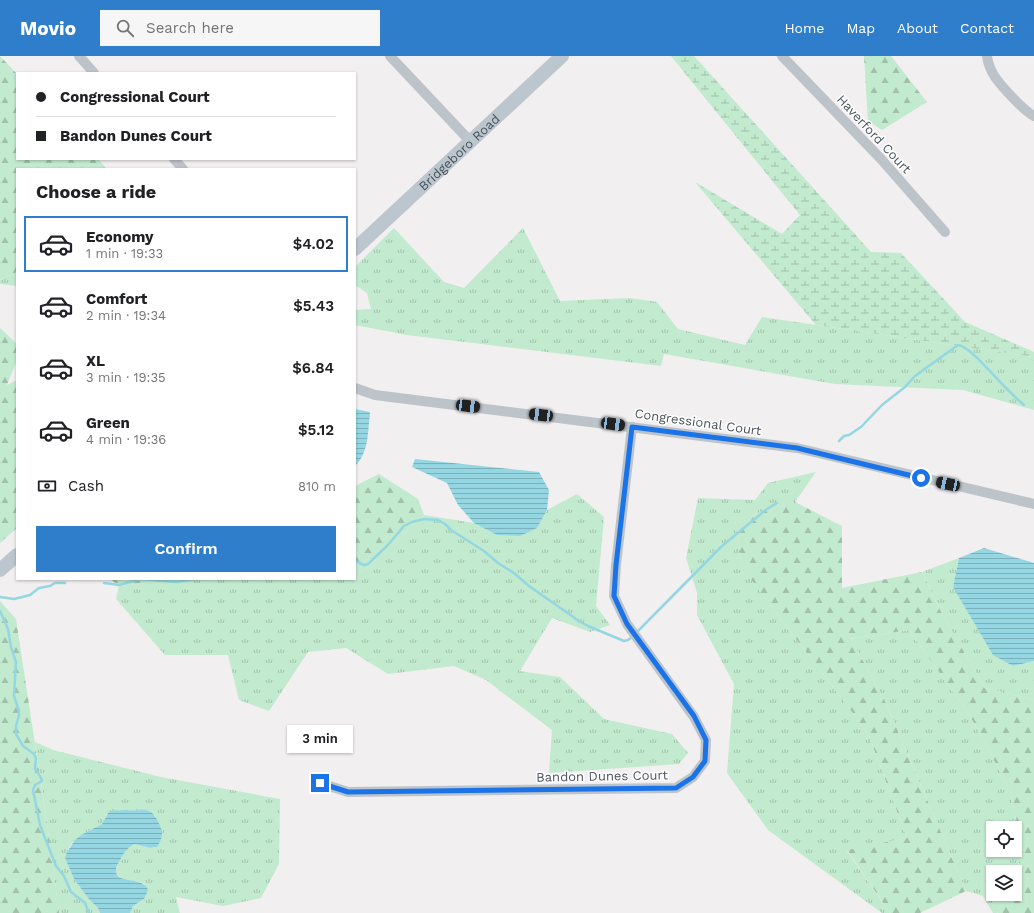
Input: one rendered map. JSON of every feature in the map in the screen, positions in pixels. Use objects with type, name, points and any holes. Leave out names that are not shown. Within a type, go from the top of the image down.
[{"type":"main road","name":"Bridgeboro Road","points":[[356,248],[562,56]]},
{"type":"main road","points":[[0,570],[16,556]]},
{"type":"street","points":[[78,56],[93,72]]},
{"type":"street","points":[[390,56],[470,141]]},
{"type":"street","name":"Haverford Court","points":[[782,56],[881,159],[945,232]]},
{"type":"street","points":[[987,56],[991,69],[996,77],[1026,110],[1034,116]]},
{"type":"street","points":[[175,160],[182,168]]},
{"type":"street","name":"Congressional Court","points":[[356,388],[375,395],[797,448],[1034,504]]},
{"type":"street","name":"Bandon Dunes Court","points":[[320,783],[348,792],[676,788],[693,777],[705,761],[706,740],[694,716],[627,624],[614,596],[616,565],[632,427]]},
{"type":"green space","points":[[0,56],[16,73],[16,160],[99,160],[106,168],[16,168],[16,272],[0,280]]},
{"type":"green space","points":[[671,56],[694,56],[871,252],[901,253],[965,322],[1034,352],[1034,357],[816,325],[695,182],[782,234],[800,215]]},
{"type":"green space","points":[[864,56],[891,56],[927,102],[882,130],[868,121]]},
{"type":"green space","points":[[394,228],[444,282],[464,288],[523,228],[560,301],[629,298],[657,302],[678,329],[745,345],[762,317],[1034,357],[1034,410],[963,390],[835,384],[664,354],[661,366],[407,335],[356,325],[356,310],[371,309],[367,293],[356,286],[356,266]]},
{"type":"green space","points":[[16,272],[16,286],[0,284],[0,280]]},
{"type":"green space","points":[[0,328],[16,343],[16,362],[7,385],[16,380],[16,529],[0,543]]},
{"type":"green space","points":[[816,472],[795,502],[735,520],[743,569],[868,733],[907,838],[847,851],[890,913],[882,913],[768,830],[727,773],[734,684],[697,615],[697,593],[686,558],[698,498],[755,500],[768,483]]},
{"type":"green space","points":[[379,474],[418,499],[424,515],[362,572],[356,569],[356,486]]},
{"type":"green space","points":[[577,494],[604,517],[596,606],[610,625],[590,632],[552,618],[520,671],[560,677],[604,719],[672,734],[688,753],[679,764],[549,773],[552,730],[486,680],[454,666],[388,674],[346,648],[308,652],[269,711],[239,700],[228,655],[165,655],[116,599],[119,586],[174,580],[356,580],[356,569],[362,572],[424,515],[474,523],[497,535],[537,528],[547,510]]},
{"type":"green space","points":[[795,502],[842,526],[842,588],[922,572],[942,614],[985,688],[1034,700],[1034,913],[997,913],[1003,901],[1022,901],[1022,865],[1018,865],[1023,853],[1022,821],[1016,821],[1010,790],[969,714],[909,630],[851,639],[885,701],[966,891],[920,913],[890,913],[847,850],[907,838],[868,733],[743,569],[735,520]]},
{"type":"green space","points":[[959,558],[953,587],[1013,666],[1034,661],[1034,700],[985,688],[942,614],[922,572]]},
{"type":"green space","points":[[111,580],[174,580],[119,586]]},
{"type":"green space","points":[[0,601],[16,619],[50,843],[59,913],[0,913]]},
{"type":"green space","points":[[909,630],[969,714],[1010,790],[1016,821],[986,821],[986,857],[1021,857],[1018,865],[986,865],[986,901],[1003,901],[997,913],[993,913],[983,896],[966,891],[885,701],[851,639]]},
{"type":"green space","points":[[35,742],[53,750],[161,777],[280,799],[279,864],[261,898],[223,906],[176,897],[180,913],[130,913],[133,906],[143,900],[145,884],[121,878],[116,872],[118,864],[125,852],[135,844],[155,848],[160,829],[155,815],[129,811],[107,814],[102,824],[81,835],[70,845],[65,858],[74,879],[88,898],[98,908],[100,913],[59,913]]},
{"type":"water","points":[[356,409],[370,412],[368,434],[360,461],[356,465]]},
{"type":"water","points":[[415,459],[539,472],[549,490],[547,510],[537,528],[520,536],[497,535],[474,523],[458,505],[447,483],[412,467]]},
{"type":"water","points":[[984,548],[1034,563],[1034,661],[1013,666],[993,655],[953,587],[959,558]]},
{"type":"water","points":[[144,810],[151,812],[157,820],[162,832],[161,840],[157,847],[150,848],[135,844],[132,845],[124,853],[116,869],[117,874],[121,878],[140,882],[145,885],[148,890],[144,899],[133,906],[130,913],[100,913],[98,908],[88,898],[74,879],[65,858],[75,840],[81,835],[102,824],[108,813],[111,811]]},
{"type":"waterway","points":[[839,441],[844,436],[849,435],[861,427],[882,405],[905,387],[915,376],[958,345],[976,357],[1024,405]]},
{"type":"waterway","points":[[636,633],[722,546],[767,509],[777,503]]},
{"type":"waterway","points":[[356,561],[364,565],[368,564],[387,546],[404,526],[424,519],[438,520],[484,551],[529,586],[579,621],[624,641],[632,637]]},
{"type":"waterway","points":[[104,583],[119,585],[137,580]]},
{"type":"waterway","points":[[153,580],[177,582],[188,580]]},
{"type":"waterway","points":[[0,597],[14,599],[30,595],[39,588],[50,586],[55,583],[65,583]]},
{"type":"waterway","points":[[0,611],[8,629],[11,647],[16,662],[14,696],[19,711],[16,734],[23,746],[34,754],[36,758],[35,769],[42,781],[35,785],[33,790],[40,825],[56,866],[64,876],[71,892],[85,903],[89,913]]},
{"type":"route","points":[[320,783],[348,792],[676,788],[693,777],[705,761],[706,740],[694,716],[627,624],[614,596],[616,565],[632,427],[797,448],[921,478]]}]
